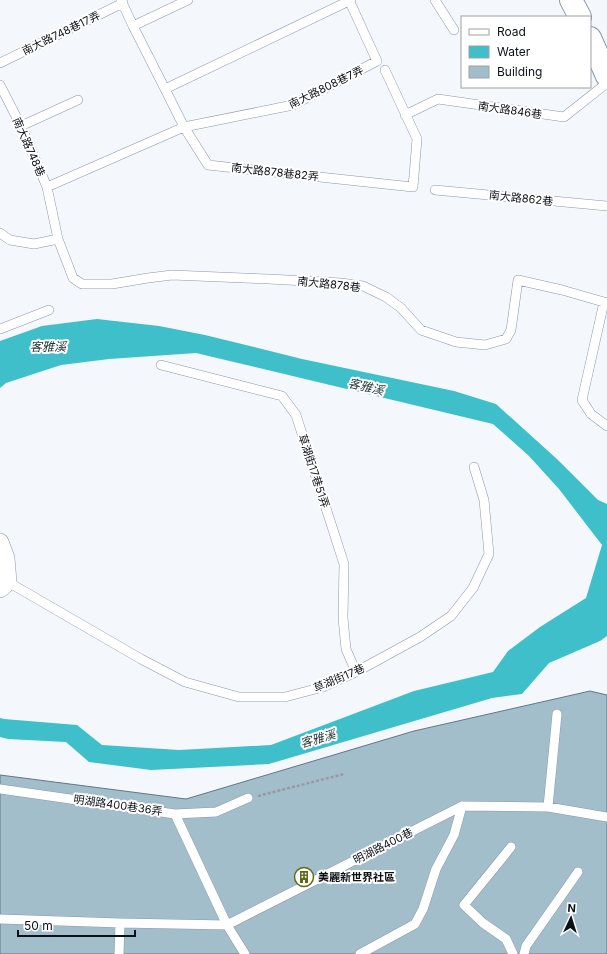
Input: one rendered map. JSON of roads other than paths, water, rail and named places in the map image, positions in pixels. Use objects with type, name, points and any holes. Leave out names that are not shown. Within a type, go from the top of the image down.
[{"type":"main road","points":[[571,0],[579,16]]},
{"type":"main road","points":[[591,40],[607,76]]},
{"type":"street","points":[[0,542],[6,558],[4,586]]},
{"type":"lane","points":[[133,26],[188,0]]},
{"type":"lane","name":"南大路808巷7弄","points":[[165,88],[350,0],[378,61],[292,105],[184,127]]},
{"type":"lane","points":[[435,0],[454,30]]},
{"type":"lane","points":[[47,187],[184,127],[122,2]]},
{"type":"lane","name":"南大路748巷17弄","points":[[0,63],[122,2]]},
{"type":"lane","name":"南大路878巷82弄","points":[[184,127],[208,165],[413,187],[416,140],[385,70]]},
{"type":"lane","name":"南大路846巷","points":[[405,115],[438,99],[564,117],[607,82]]},
{"type":"lane","name":"南大路748巷","points":[[0,85],[21,126],[47,187]]},
{"type":"lane","points":[[21,126],[78,100]]},
{"type":"lane","name":"南大路878巷","points":[[47,187],[58,239],[73,278],[82,284],[112,284],[172,275],[290,280],[363,286],[386,297],[401,308],[421,330],[456,342],[486,345],[506,339],[511,330],[518,280],[606,302]]},
{"type":"lane","name":"南大路862巷","points":[[435,190],[607,206]]},
{"type":"lane","points":[[0,233],[10,240],[34,244],[58,239]]},
{"type":"lane","points":[[606,302],[582,400],[591,414],[607,426]]},
{"type":"lane","points":[[0,329],[49,310]]},
{"type":"lane","name":"草湖街17巷51弄","points":[[161,366],[282,396],[296,415],[344,564],[343,618],[346,649],[356,672]]},
{"type":"lane","name":"草湖街17巷","points":[[4,586],[185,682],[239,697],[285,697],[323,687],[356,672],[420,637],[451,616],[473,588],[490,554],[484,500],[474,467]]},
{"type":"lane","points":[[548,807],[557,714]]},
{"type":"lane","name":"明湖路400巷36弄","points":[[0,789],[175,814],[227,925],[245,954]]},
{"type":"lane","points":[[175,814],[216,812],[248,798]]},
{"type":"lane","points":[[360,954],[414,924],[423,909],[436,869],[454,836],[462,806]]},
{"type":"lane","name":"明湖路400巷","points":[[0,919],[120,924],[227,925],[462,806],[548,807],[607,816]]},
{"type":"lane","points":[[511,847],[464,905],[483,923],[506,939],[514,954]]},
{"type":"lane","points":[[524,954],[526,946],[578,872]]},
{"type":"lane","points":[[119,954],[120,924]]},
{"type":"water","name":"客雅溪","points":[[97,319],[159,326],[205,335],[302,359],[454,391],[496,404],[558,460],[598,500],[607,504],[607,636],[600,641],[549,663],[522,694],[492,698],[269,764],[151,770],[89,762],[66,742],[8,739],[0,737],[0,718],[77,725],[102,745],[179,750],[271,745],[414,691],[493,672],[508,651],[540,627],[586,598],[602,545],[559,489],[529,456],[493,424],[196,353],[109,359],[61,365],[6,383],[0,388],[0,341],[42,326]]},
{"type":"place","name":"美麗新世界社區","points":[[304,877]]}]
